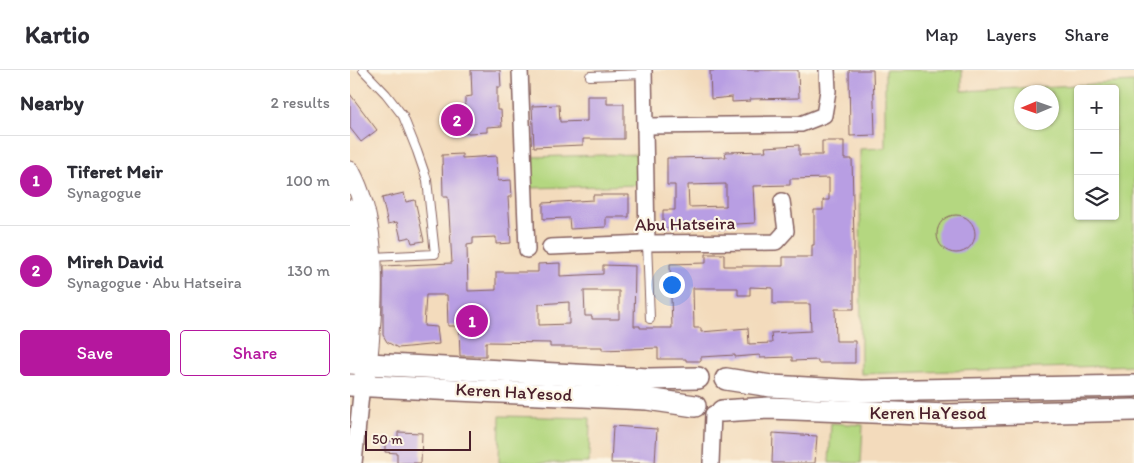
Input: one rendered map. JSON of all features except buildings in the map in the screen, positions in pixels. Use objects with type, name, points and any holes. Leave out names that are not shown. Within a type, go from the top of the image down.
[{"type":"main road","name":"Keren HaYesod","points":[[358,363],[649,379],[698,378]]},
{"type":"main road","points":[[712,373],[726,379],[731,389],[731,399],[710,410],[691,392],[698,378],[702,375],[712,373]]},
{"type":"main road","name":"Keren HaYesod","points":[[726,379],[771,386],[862,391],[1134,386]]},
{"type":"main road","name":"Keren HaYesod","points":[[356,385],[647,399],[710,410],[769,408],[948,415],[1134,410]]},
{"type":"street","points":[[520,70],[527,250]]},
{"type":"street","points":[[646,126],[801,124],[824,114],[828,91],[828,70]]},
{"type":"street","points":[[644,72],[647,243]]},
{"type":"street","points":[[350,171],[368,222],[373,275],[358,363],[354,463]]},
{"type":"street","name":"Abu Hatseira","points":[[550,247],[647,243],[776,242],[786,231],[782,201]]},
{"type":"street","points":[[350,209],[355,225],[359,267],[354,325],[358,363]]},
{"type":"street","points":[[710,410],[711,463]]},
{"type":"lane","points":[[364,70],[403,116],[417,151],[426,180],[436,254],[372,257]]},
{"type":"lane","points":[[590,76],[644,72]]},
{"type":"lane","points":[[647,243],[650,319]]},
{"type":"green space","points":[[885,70],[962,70],[962,91],[1014,88],[1014,130],[1059,130],[1059,86],[1074,85],[1074,220],[1119,220],[1119,85],[1077,85],[1134,82],[1134,365],[861,374],[860,149],[885,148]]},
{"type":"green space","points":[[640,154],[641,185],[531,188],[530,157]]},
{"type":"green space","points":[[500,416],[590,418],[589,463],[499,463]]},
{"type":"green space","points":[[831,423],[863,425],[861,463],[829,463]]},
{"type":"place","name":"Mireh David","points":[[457,120]]},
{"type":"place","name":"Tiferet Meir","points":[[472,321]]}]
